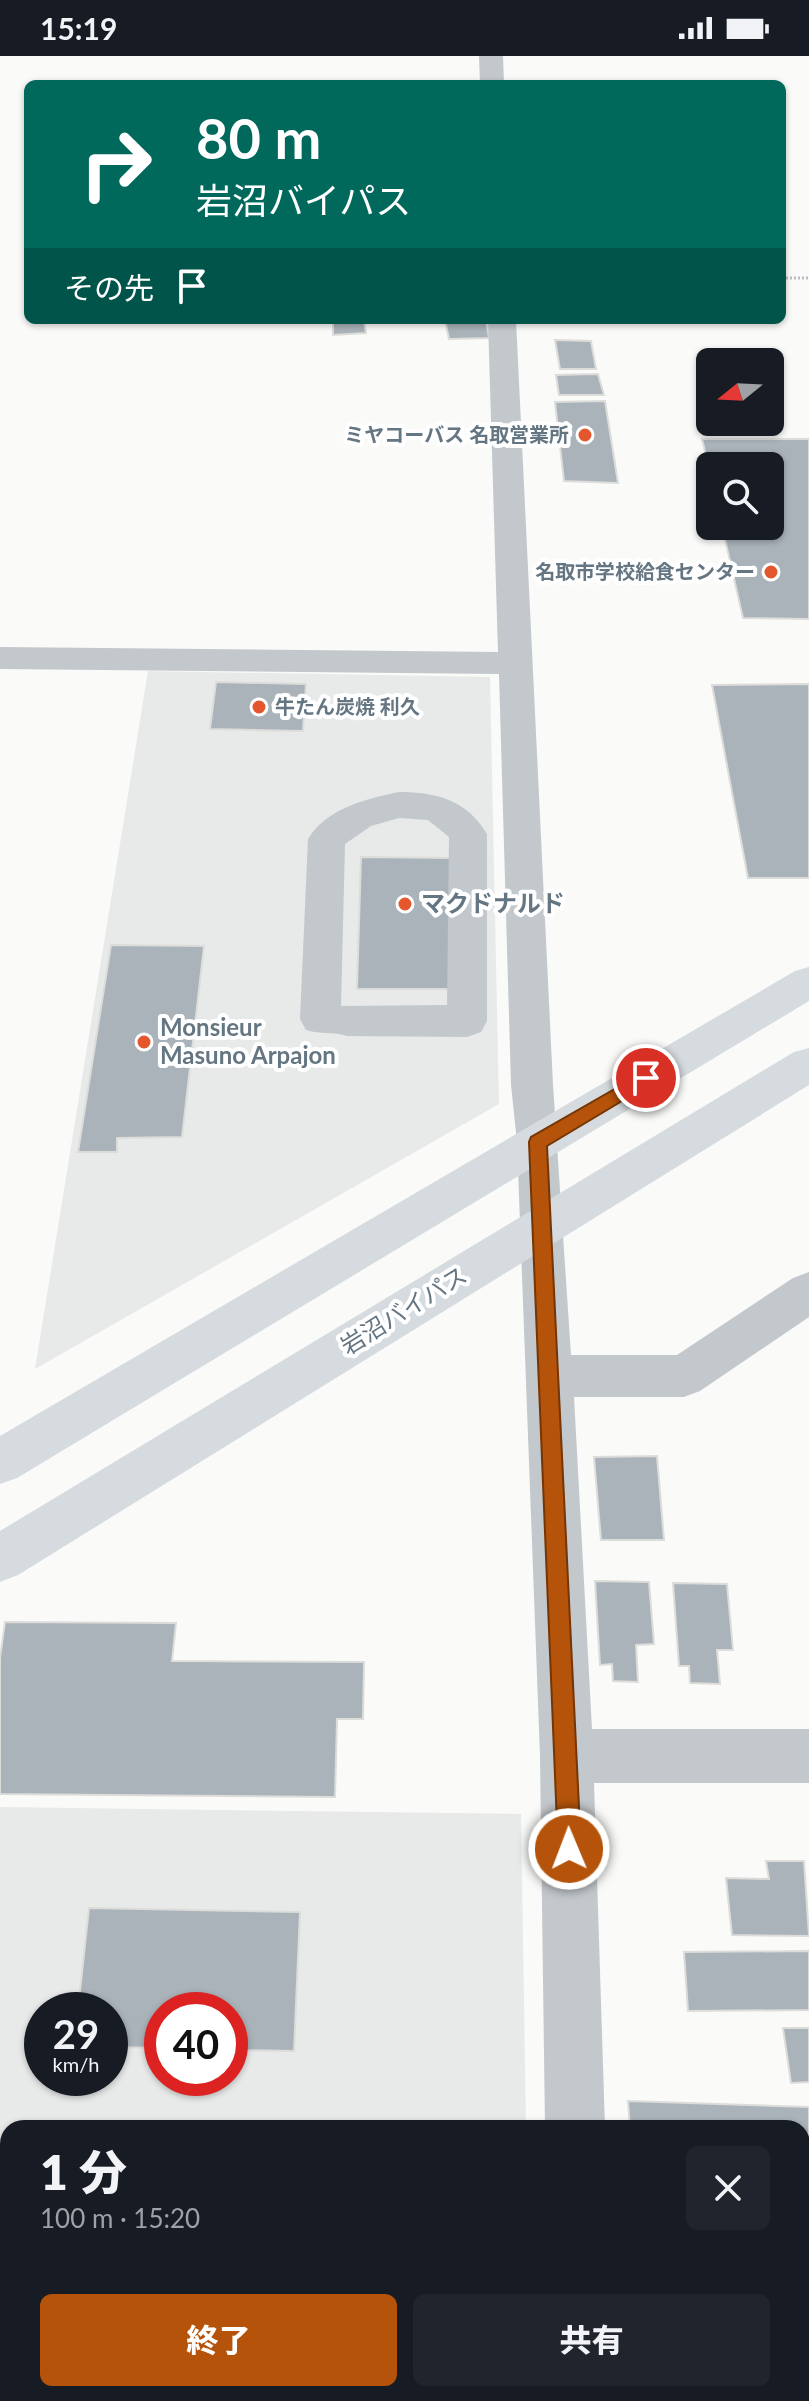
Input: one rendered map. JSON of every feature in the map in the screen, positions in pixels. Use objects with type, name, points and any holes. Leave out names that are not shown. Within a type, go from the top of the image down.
[{"type":"highway","points":[[0,1462],[809,982]]},
{"type":"highway","name":"岩沼バイパス","points":[[0,1558],[809,1064]]},
{"type":"street","points":[[491,56],[492,80]]},
{"type":"street","points":[[502,324],[532,1085],[538,1142],[567,1756],[575,2120]]},
{"type":"street","points":[[0,658],[516,663]]},
{"type":"street","points":[[421,806],[442,811],[461,821],[468,834],[467,1021],[334,1020],[327,839],[353,816],[376,808],[421,806]]},
{"type":"street","points":[[549,1376],[684,1376],[809,1292]]},
{"type":"street","points":[[567,1756],[809,1756]]},
{"type":"path","points":[[786,278],[809,278]]},
{"type":"shaded area","points":[[148,671],[490,677],[499,1104],[35,1369]]},
{"type":"shaded area","points":[[0,1807],[521,1814],[526,2120],[0,2120]]},
{"type":"building","points":[[333,324],[365,324],[366,333],[333,335]]},
{"type":"building","points":[[446,324],[487,324],[489,338],[449,339]]},
{"type":"building","points":[[555,340],[591,341],[596,369],[560,369]]},
{"type":"building","points":[[598,374],[604,395],[559,395],[556,375]]},
{"type":"building","points":[[605,401],[618,483],[564,481],[555,402]]},
{"type":"building","name":"名取市学校給食センター","points":[[702,439],[809,439],[809,619],[743,618],[725,540],[784,540],[784,452],[705,452]]},
{"type":"building","name":"牛たん炭焼 利久","points":[[216,682],[306,684],[303,731],[210,729]]},
{"type":"building","points":[[809,684],[809,878],[748,878],[712,685]]},
{"type":"building","name":"マクドナルド","points":[[361,857],[451,858],[453,989],[357,989]]},
{"type":"building","name":"Monsieur Masuno Arpajon","points":[[111,945],[204,946],[182,1137],[117,1138],[117,1152],[78,1152]]},
{"type":"building","points":[[657,1456],[664,1540],[601,1540],[594,1457]]},
{"type":"building","points":[[595,1581],[649,1582],[654,1644],[636,1645],[638,1682],[613,1681],[612,1664],[600,1665]]},
{"type":"building","points":[[673,1583],[727,1584],[733,1650],[717,1650],[720,1684],[690,1683],[689,1666],[679,1666]]},
{"type":"building","points":[[5,1622],[176,1623],[172,1661],[364,1662],[363,1719],[337,1719],[335,1797],[0,1794],[0,1658]]},
{"type":"building","points":[[766,1861],[804,1861],[809,1936],[732,1935],[726,1878],[769,1879]]},
{"type":"building","points":[[89,1908],[300,1912],[294,2051],[248,2050],[248,1992],[144,1992],[144,2048],[128,2047],[128,1992],[80,1992]]},
{"type":"building","points":[[809,1951],[809,2010],[688,2011],[684,1952]]},
{"type":"building","points":[[783,2028],[809,2028],[809,2082],[791,2083]]},
{"type":"building","points":[[628,2101],[809,2107],[809,2120],[629,2120]]},
{"type":"place","name":"ミヤコーバス 名取営業所","points":[[585,435]]},
{"type":"place","name":"名取市学校給食センター","points":[[771,572]]},
{"type":"place","name":"牛たん炭焼 利久","points":[[259,707]]},
{"type":"place","name":"マクドナルド","points":[[405,904]]},
{"type":"place","name":"Monsieur Masuno Arpajon","points":[[144,1042]]},
{"type":"route","points":[[569,1849],[566,1724],[538,1142],[646,1078]]}]
